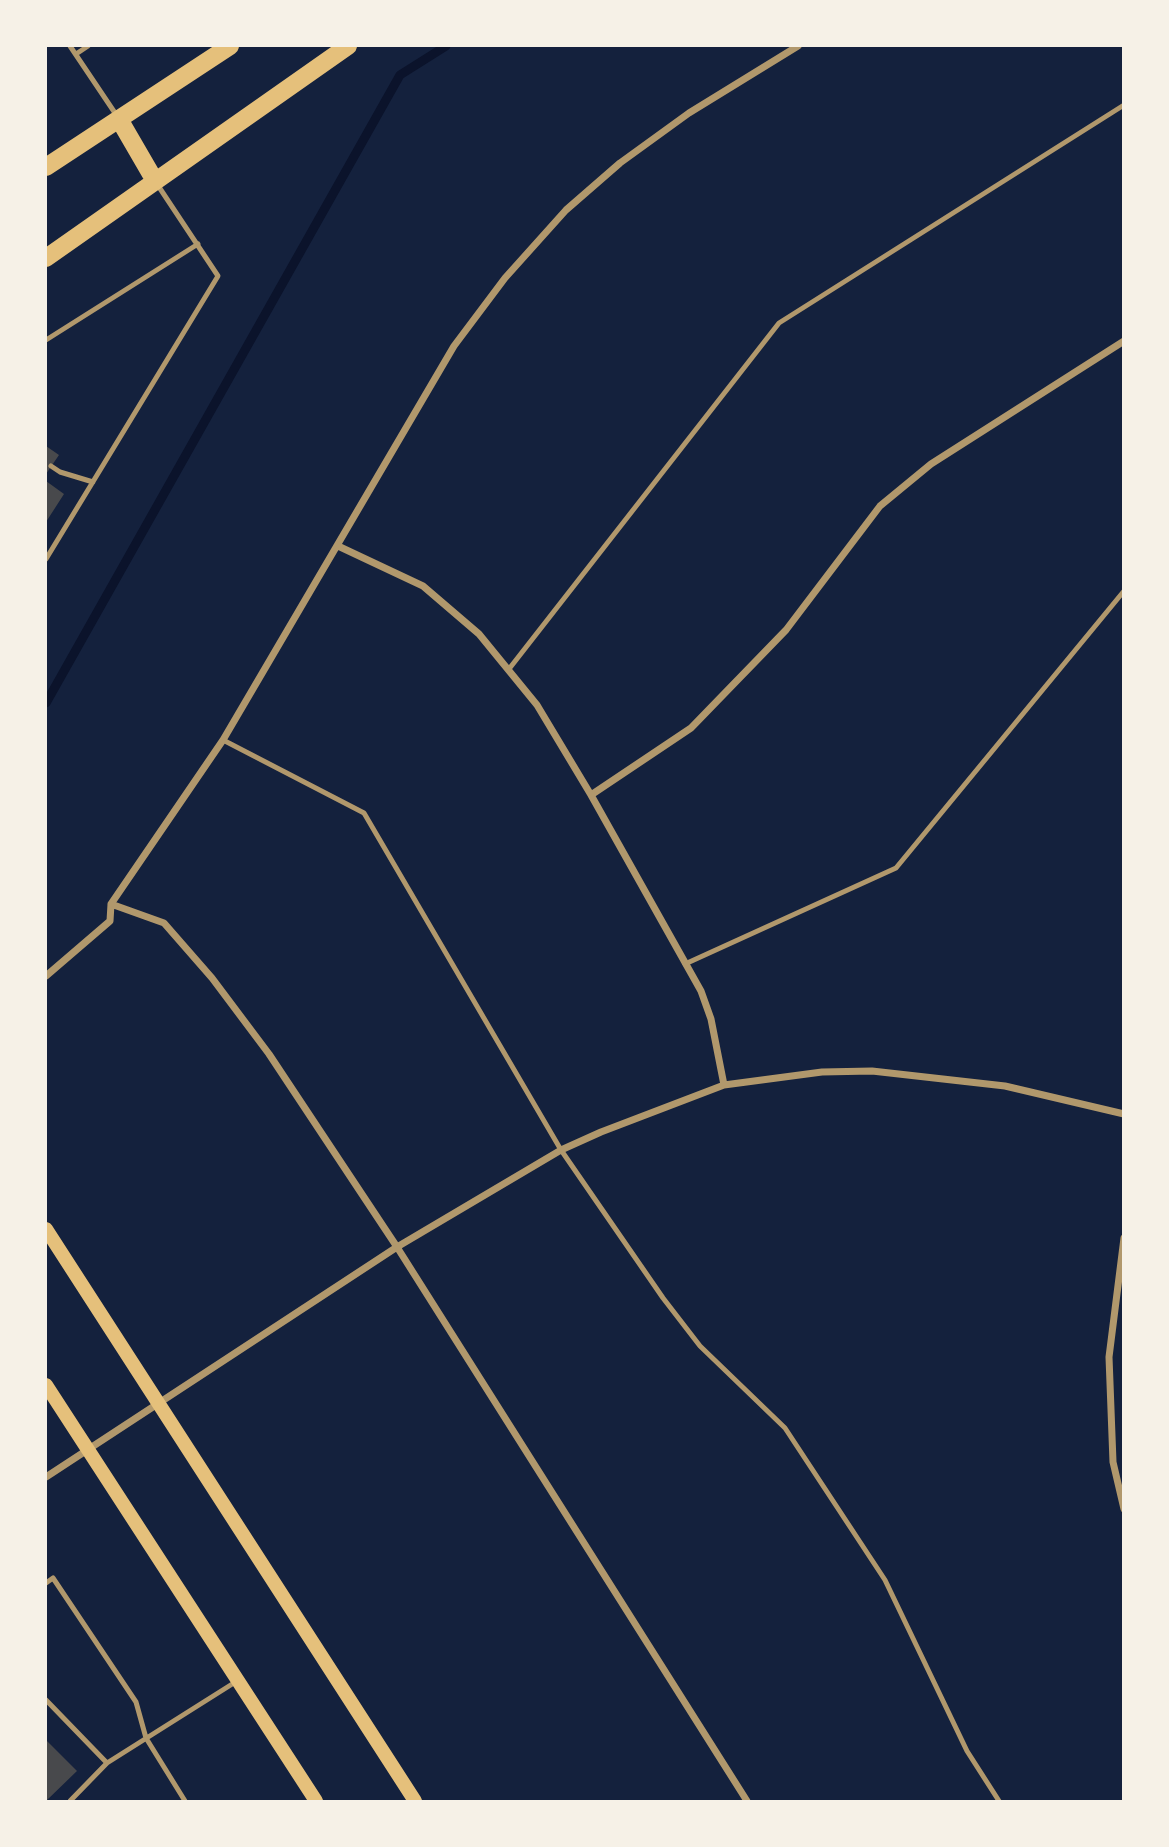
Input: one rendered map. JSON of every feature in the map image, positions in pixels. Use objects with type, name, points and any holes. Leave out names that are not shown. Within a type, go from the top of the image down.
[{"type":"main road","points":[[46,167],[230,46]]},
{"type":"main road","points":[[46,258],[348,46]]},
{"type":"main road","points":[[119,119],[155,181]]},
{"type":"main road","points":[[46,1229],[415,1801]]},
{"type":"main road","points":[[46,1385],[316,1801]]},
{"type":"street","points":[[46,976],[110,921],[111,904],[223,740],[454,346],[505,278],[566,209],[620,163],[688,113],[798,46]]},
{"type":"street","points":[[591,795],[691,728],[786,630],[880,506],[931,464],[1124,341]]},
{"type":"street","points":[[338,546],[423,586],[479,634],[537,705],[701,991],[711,1019],[724,1085]]},
{"type":"street","points":[[111,904],[164,923],[212,978],[269,1054],[397,1247],[747,1801]]},
{"type":"street","points":[[46,1477],[397,1247],[561,1150],[724,1085],[822,1072],[872,1071],[1005,1086],[1124,1114]]},
{"type":"street","points":[[1124,1238],[1109,1357],[1113,1462],[1124,1509]]},
{"type":"lane","points":[[70,46],[119,119]]},
{"type":"lane","points":[[76,54],[89,46]]},
{"type":"lane","points":[[509,669],[779,323],[1124,105]]},
{"type":"lane","points":[[46,559],[218,276],[155,181]]},
{"type":"lane","points":[[46,340],[198,244]]},
{"type":"lane","points":[[51,466],[60,472],[93,482]]},
{"type":"lane","points":[[685,964],[896,868],[1124,591]]},
{"type":"lane","points":[[223,740],[364,813],[561,1150],[663,1298],[700,1346],[785,1428],[885,1580],[968,1751],[999,1801]]},
{"type":"lane","points":[[46,1583],[52,1578],[136,1702],[146,1738],[185,1801]]},
{"type":"lane","points":[[70,1801],[107,1763],[237,1680]]},
{"type":"lane","points":[[46,1700],[107,1763]]},
{"type":"building","points":[[46,446],[59,455],[46,474]]},
{"type":"building","points":[[46,481],[64,494],[46,522]]},
{"type":"building","points":[[46,1740],[77,1771],[46,1801]]},
{"type":"waterway","points":[[46,703],[400,75],[446,46]]}]
